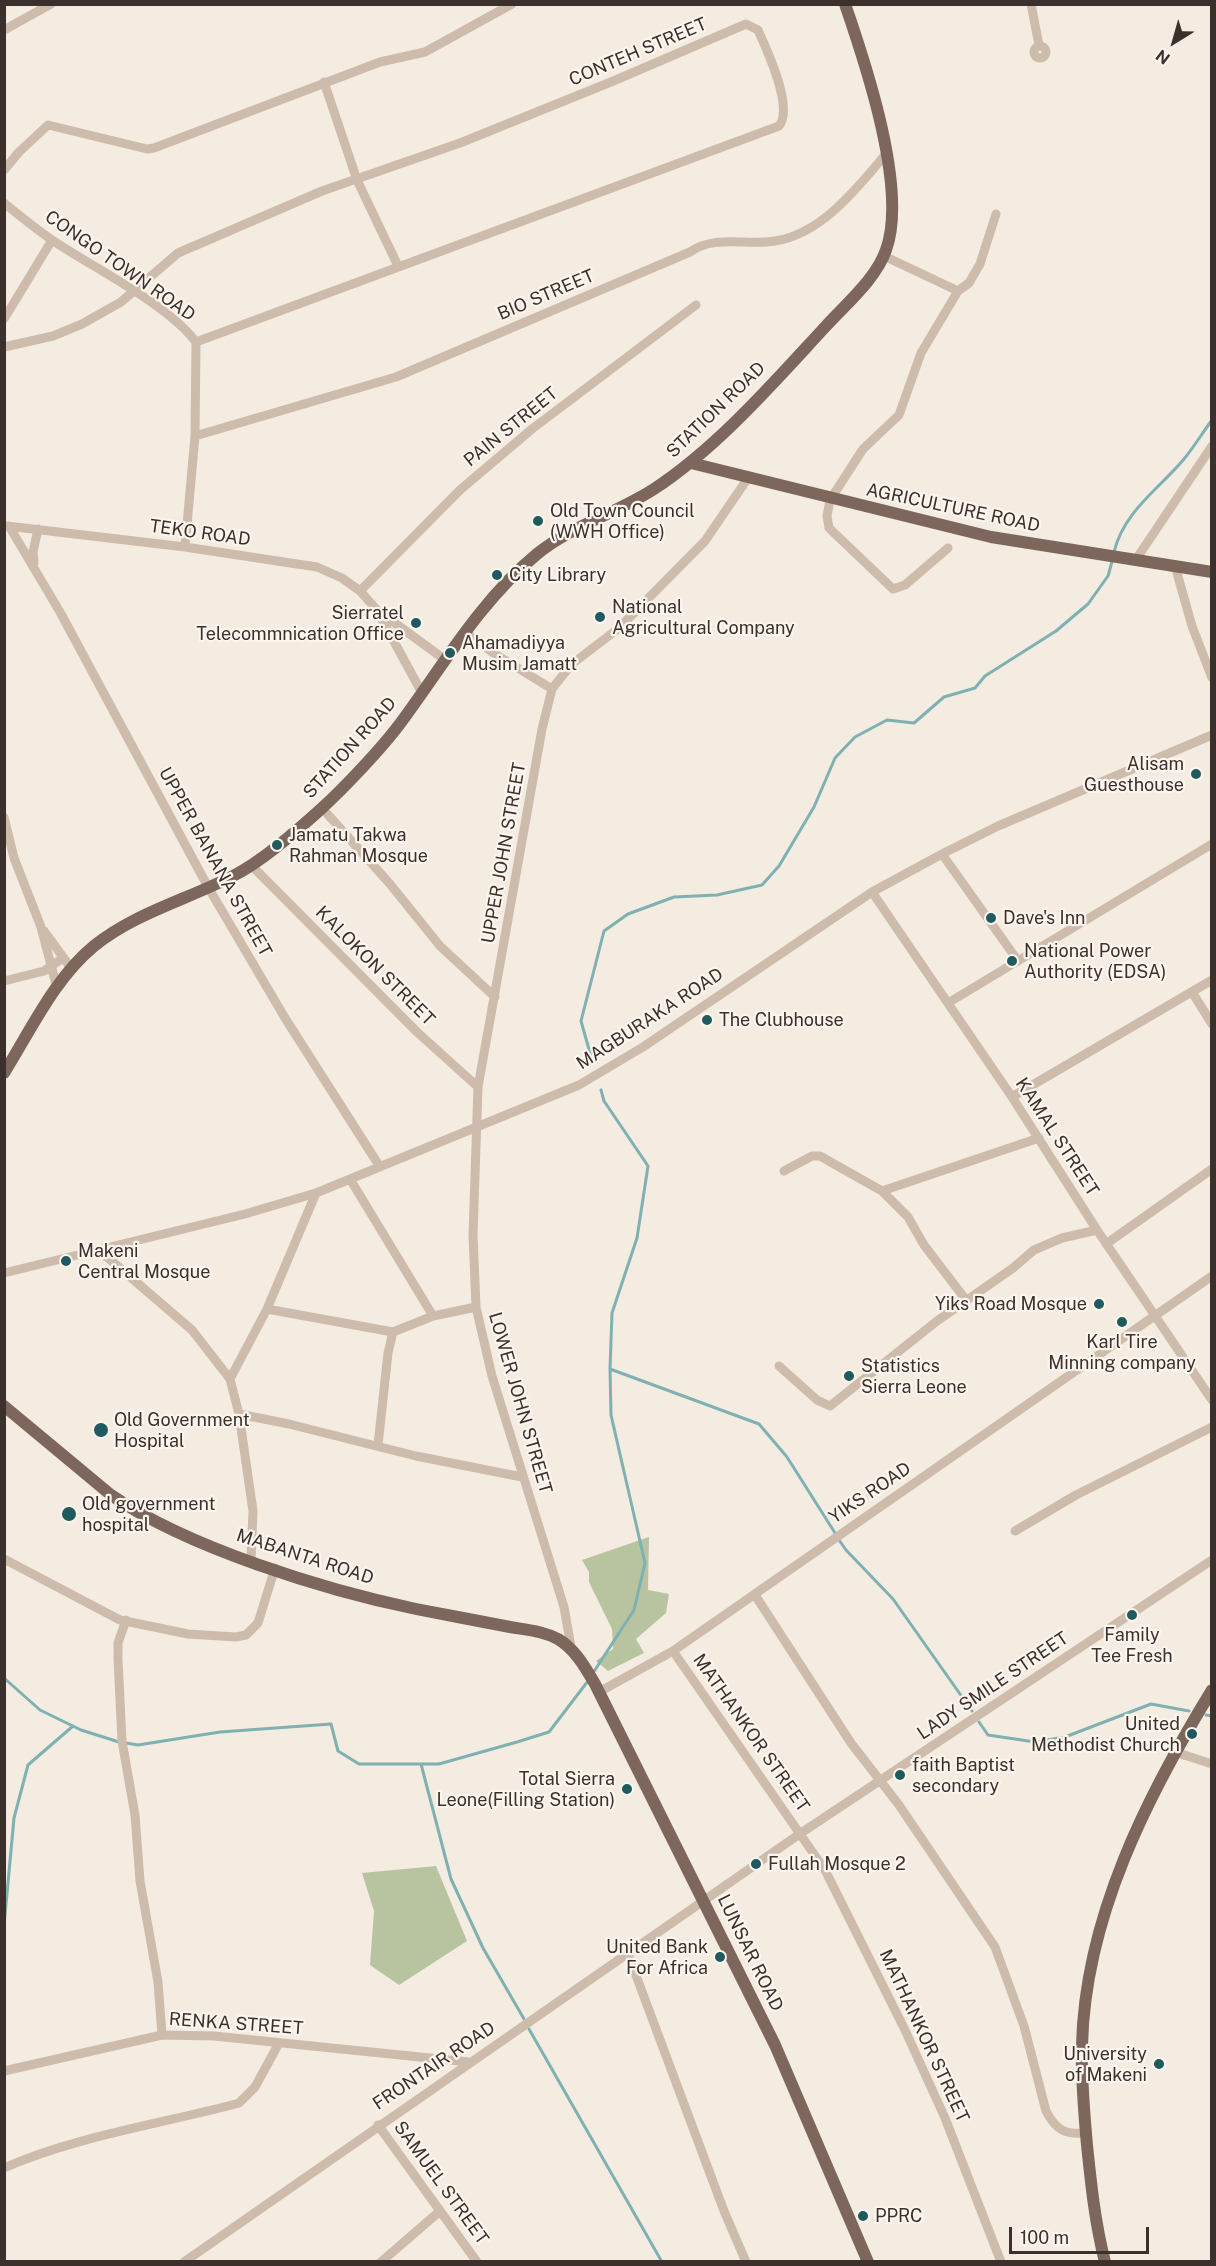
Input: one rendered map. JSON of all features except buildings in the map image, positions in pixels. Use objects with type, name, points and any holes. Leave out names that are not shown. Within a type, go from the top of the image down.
[{"type":"main road","name":"STATION ROAD","points":[[4,1073],[71,968],[94,947],[131,920],[251,865],[322,808],[400,725],[444,659],[501,589],[540,552],[652,490],[691,463],[841,310],[884,256],[893,214],[886,154],[859,45],[845,4]]},
{"type":"main road","name":"AGRICULTURE ROAD","points":[[691,463],[830,500],[991,537],[1212,572]]},
{"type":"main road","name":"MABANTA ROAD","points":[[4,1406],[80,1471],[130,1508],[195,1538],[275,1569],[356,1594],[542,1632],[571,1647],[586,1668]]},
{"type":"main road","name":"LUNSAR ROAD","points":[[586,1668],[705,1901],[806,2113],[868,2262]]},
{"type":"main road","points":[[1105,2262],[1097,2231],[1086,2133],[1082,2045],[1096,1950],[1125,1858],[1175,1752],[1212,1689]]},
{"type":"street","points":[[4,30],[51,4]]},
{"type":"street","points":[[4,170],[19,152],[48,125],[147,149],[380,62],[425,52],[513,4]]},
{"type":"street","points":[[1030,4],[1039,45]]},
{"type":"street","name":"CONTEH STREET","points":[[4,347],[53,336],[82,324],[134,291],[178,253],[322,191],[460,143],[746,24],[759,30],[777,74],[783,115],[779,126],[196,342]]},
{"type":"street","points":[[324,82],[357,180],[399,266]]},
{"type":"street","name":"BIO STREET","points":[[195,436],[396,377],[690,252],[701,245],[727,241],[777,241],[789,237],[823,218],[846,199],[886,154]]},
{"type":"street","name":"CONGO TOWN ROAD","points":[[4,203],[52,240],[134,291],[180,326],[196,342],[195,436],[185,547]]},
{"type":"street","points":[[948,548],[905,585],[893,589],[829,528],[826,516],[830,500],[863,449],[899,416],[921,353],[958,291],[969,283],[980,264],[996,214]]},
{"type":"street","name":"CONGO TOWN ROAD","points":[[4,319],[52,240]]},
{"type":"street","points":[[884,256],[958,291]]},
{"type":"street","name":"PAIN STREET","points":[[360,591],[460,490],[532,429],[696,305]]},
{"type":"street","points":[[1132,560],[1212,446]]},
{"type":"street","points":[[465,632],[495,654],[552,689],[572,664],[619,628],[705,541],[748,478]]},
{"type":"street","name":"TEKO ROAD","points":[[7,526],[185,547],[316,567],[342,578],[360,591],[377,610],[444,659]]},
{"type":"street","name":"UPPER BANANA STREET","points":[[7,526],[34,566],[208,886],[285,1018],[380,1167]]},
{"type":"street","points":[[34,566],[33,552],[38,530]]},
{"type":"street","points":[[1175,566],[1192,627],[1212,678]]},
{"type":"street","name":"TEKO ROAD","points":[[377,610],[422,693]]},
{"type":"street","name":"UPPER JOHN STREET","points":[[478,1126],[478,1087],[542,729],[552,689]]},
{"type":"street","name":"MAGBURAKA ROAD","points":[[4,1273],[245,1215],[316,1193],[541,1101],[598,1074],[643,1047],[872,892],[942,854],[1029,813],[1212,735]]},
{"type":"street","points":[[322,808],[390,884],[440,946],[495,997]]},
{"type":"street","points":[[4,816],[14,858],[41,927],[57,988]]},
{"type":"street","points":[[948,1003],[1212,844]]},
{"type":"street","points":[[942,854],[1018,961]]},
{"type":"street","name":"KALOKON STREET","points":[[251,865],[417,1032],[478,1087]]},
{"type":"street","name":"KAMAL STREET","points":[[872,892],[1012,1097],[1106,1244],[1212,1400]]},
{"type":"street","points":[[41,927],[71,968]]},
{"type":"street","points":[[4,981],[51,967],[63,957]]},
{"type":"street","points":[[1012,1097],[1212,980]]},
{"type":"street","points":[[1192,992],[1212,1024]]},
{"type":"street","name":"LOWER JOHN STREET","points":[[478,1126],[473,1235],[476,1307],[492,1376],[522,1477],[557,1581],[571,1647]]},
{"type":"street","points":[[882,1191],[1038,1138]]},
{"type":"street","points":[[784,1171],[812,1156],[820,1156],[882,1191],[908,1217],[924,1245],[966,1300]]},
{"type":"street","points":[[1106,1244],[1212,1170]]},
{"type":"street","points":[[350,1179],[433,1316]]},
{"type":"street","points":[[230,1379],[267,1309],[316,1193]]},
{"type":"street","points":[[779,1366],[817,1400],[830,1406],[1034,1250],[1062,1238],[1097,1230]]},
{"type":"street","points":[[100,1251],[192,1330],[230,1379],[239,1414],[253,1511],[251,1560]]},
{"type":"street","name":"YIKS ROAD","points":[[597,1688],[673,1651],[1212,1276]]},
{"type":"street","points":[[267,1309],[393,1332],[433,1316],[476,1307]]},
{"type":"street","points":[[378,1445],[388,1353],[393,1332]]},
{"type":"street","points":[[239,1414],[378,1445],[416,1456],[522,1477]]},
{"type":"street","points":[[1015,1531],[1076,1495],[1212,1427]]},
{"type":"street","points":[[4,1559],[106,1614],[188,1634],[236,1637],[246,1635],[261,1617],[275,1569]]},
{"type":"street","name":"LADY SMILE STREET","points":[[705,1901],[801,1833],[1212,1560]]},
{"type":"street","points":[[756,1595],[851,1743],[995,1947],[1010,1982],[1044,2103],[1054,2126],[1062,2132],[1086,2133]]},
{"type":"street","points":[[126,1620],[118,1642],[123,1743],[135,1815],[140,1881],[158,1982],[162,2035]]},
{"type":"street","name":"MATHANKOR STREET","points":[[673,1651],[825,1870],[905,2030],[945,2118],[1001,2262]]},
{"type":"street","points":[[1175,1752],[1212,1764]]},
{"type":"street","name":"FRONTAIR ROAD","points":[[184,2262],[378,2125],[705,1901]]},
{"type":"street","points":[[628,1954],[673,2067],[724,2211],[746,2262]]},
{"type":"street","name":"RENKA STREET","points":[[4,2071],[162,2035],[279,2043],[469,2062]]},
{"type":"street","points":[[4,2168],[75,2145],[239,2103],[249,2096],[279,2043]]},
{"type":"street","name":"SAMUEL STREET","points":[[378,2125],[477,2262]]},
{"type":"street","points":[[381,2262],[440,2211]]},
{"type":"green space","points":[[649,1537],[648,1590],[669,1594],[666,1613],[636,1639],[644,1653],[608,1671],[596,1661],[613,1649],[612,1629],[589,1582],[589,1572],[582,1560]]},
{"type":"green space","points":[[436,1866],[467,1941],[399,1985],[370,1965],[374,1911],[362,1873]]},
{"type":"waterway","points":[[1114,552],[1119,537],[1134,512],[1184,459],[1212,420]]},
{"type":"waterway","points":[[592,1060],[581,1021],[604,931],[628,914],[674,897],[717,895],[762,885],[779,866],[814,807],[835,758],[855,737],[887,720],[914,723],[944,697],[975,688],[985,676],[1056,631],[1088,604],[1108,576],[1113,558]]},
{"type":"waterway","points":[[593,1673],[634,1610],[645,1563],[611,1415],[610,1369],[612,1313],[637,1238],[648,1166],[604,1101],[601,1090]]},
{"type":"waterway","points":[[610,1369],[759,1424],[787,1457],[835,1533]]},
{"type":"waterway","points":[[839,1540],[893,1599],[972,1711]]},
{"type":"waterway","points":[[4,1678],[40,1710],[81,1730],[119,1742]]},
{"type":"waterway","points":[[126,1743],[138,1745],[220,1732],[331,1724],[338,1751],[359,1764],[439,1764],[549,1732],[588,1681]]},
{"type":"waterway","points":[[979,1722],[988,1735],[1035,1742],[1065,1737],[1151,1704],[1189,1711]]},
{"type":"waterway","points":[[1206,1715],[1212,1716]]},
{"type":"waterway","points":[[4,1926],[14,1818],[28,1765],[73,1726]]},
{"type":"waterway","points":[[421,1764],[451,1879],[483,1948],[524,2019]]},
{"type":"waterway","points":[[529,2029],[662,2262]]},
{"type":"place","name":"Old Town Council (WWH Office)","points":[[538,521]]},
{"type":"place","name":"City Library","points":[[497,575]]},
{"type":"place","name":"National Agricultural Company","points":[[600,617]]},
{"type":"place","name":"Sierratel Telecommnication Office","points":[[416,623]]},
{"type":"place","name":"Ahamadiyya Musim Jamatt","points":[[450,653]]},
{"type":"place","name":"Alisam Guesthouse","points":[[1196,774]]},
{"type":"place","name":"Jamatu Takwa Rahman Mosque","points":[[277,845]]},
{"type":"place","name":"Dave's Inn","points":[[991,918]]},
{"type":"place","name":"National Power Authority (EDSA)","points":[[1012,961]]},
{"type":"place","name":"The Clubhouse","points":[[707,1020]]},
{"type":"place","name":"Makeni Central Mosque","points":[[66,1261]]},
{"type":"place","name":"Yiks Road Mosque","points":[[1099,1304]]},
{"type":"place","name":"Karl Tire Minning company","points":[[1122,1322]]},
{"type":"place","name":"Statistics Sierra Leone","points":[[849,1376]]},
{"type":"place","name":"Old Government Hospital","points":[[101,1430]]},
{"type":"place","name":"Old government hospital","points":[[69,1514]]},
{"type":"place","name":"Family Tee Fresh","points":[[1132,1615]]},
{"type":"place","name":"United Methodist Church","points":[[1192,1734]]},
{"type":"place","name":"faith Baptist secondary","points":[[900,1775]]},
{"type":"place","name":"Total Sierra Leone(Filling Station)","points":[[627,1789]]},
{"type":"place","name":"Fullah Mosque 2","points":[[756,1864]]},
{"type":"place","name":"United Bank For Africa","points":[[720,1957]]},
{"type":"place","name":"University of Makeni","points":[[1159,2064]]},
{"type":"place","name":"PPRC","points":[[863,2216]]}]
